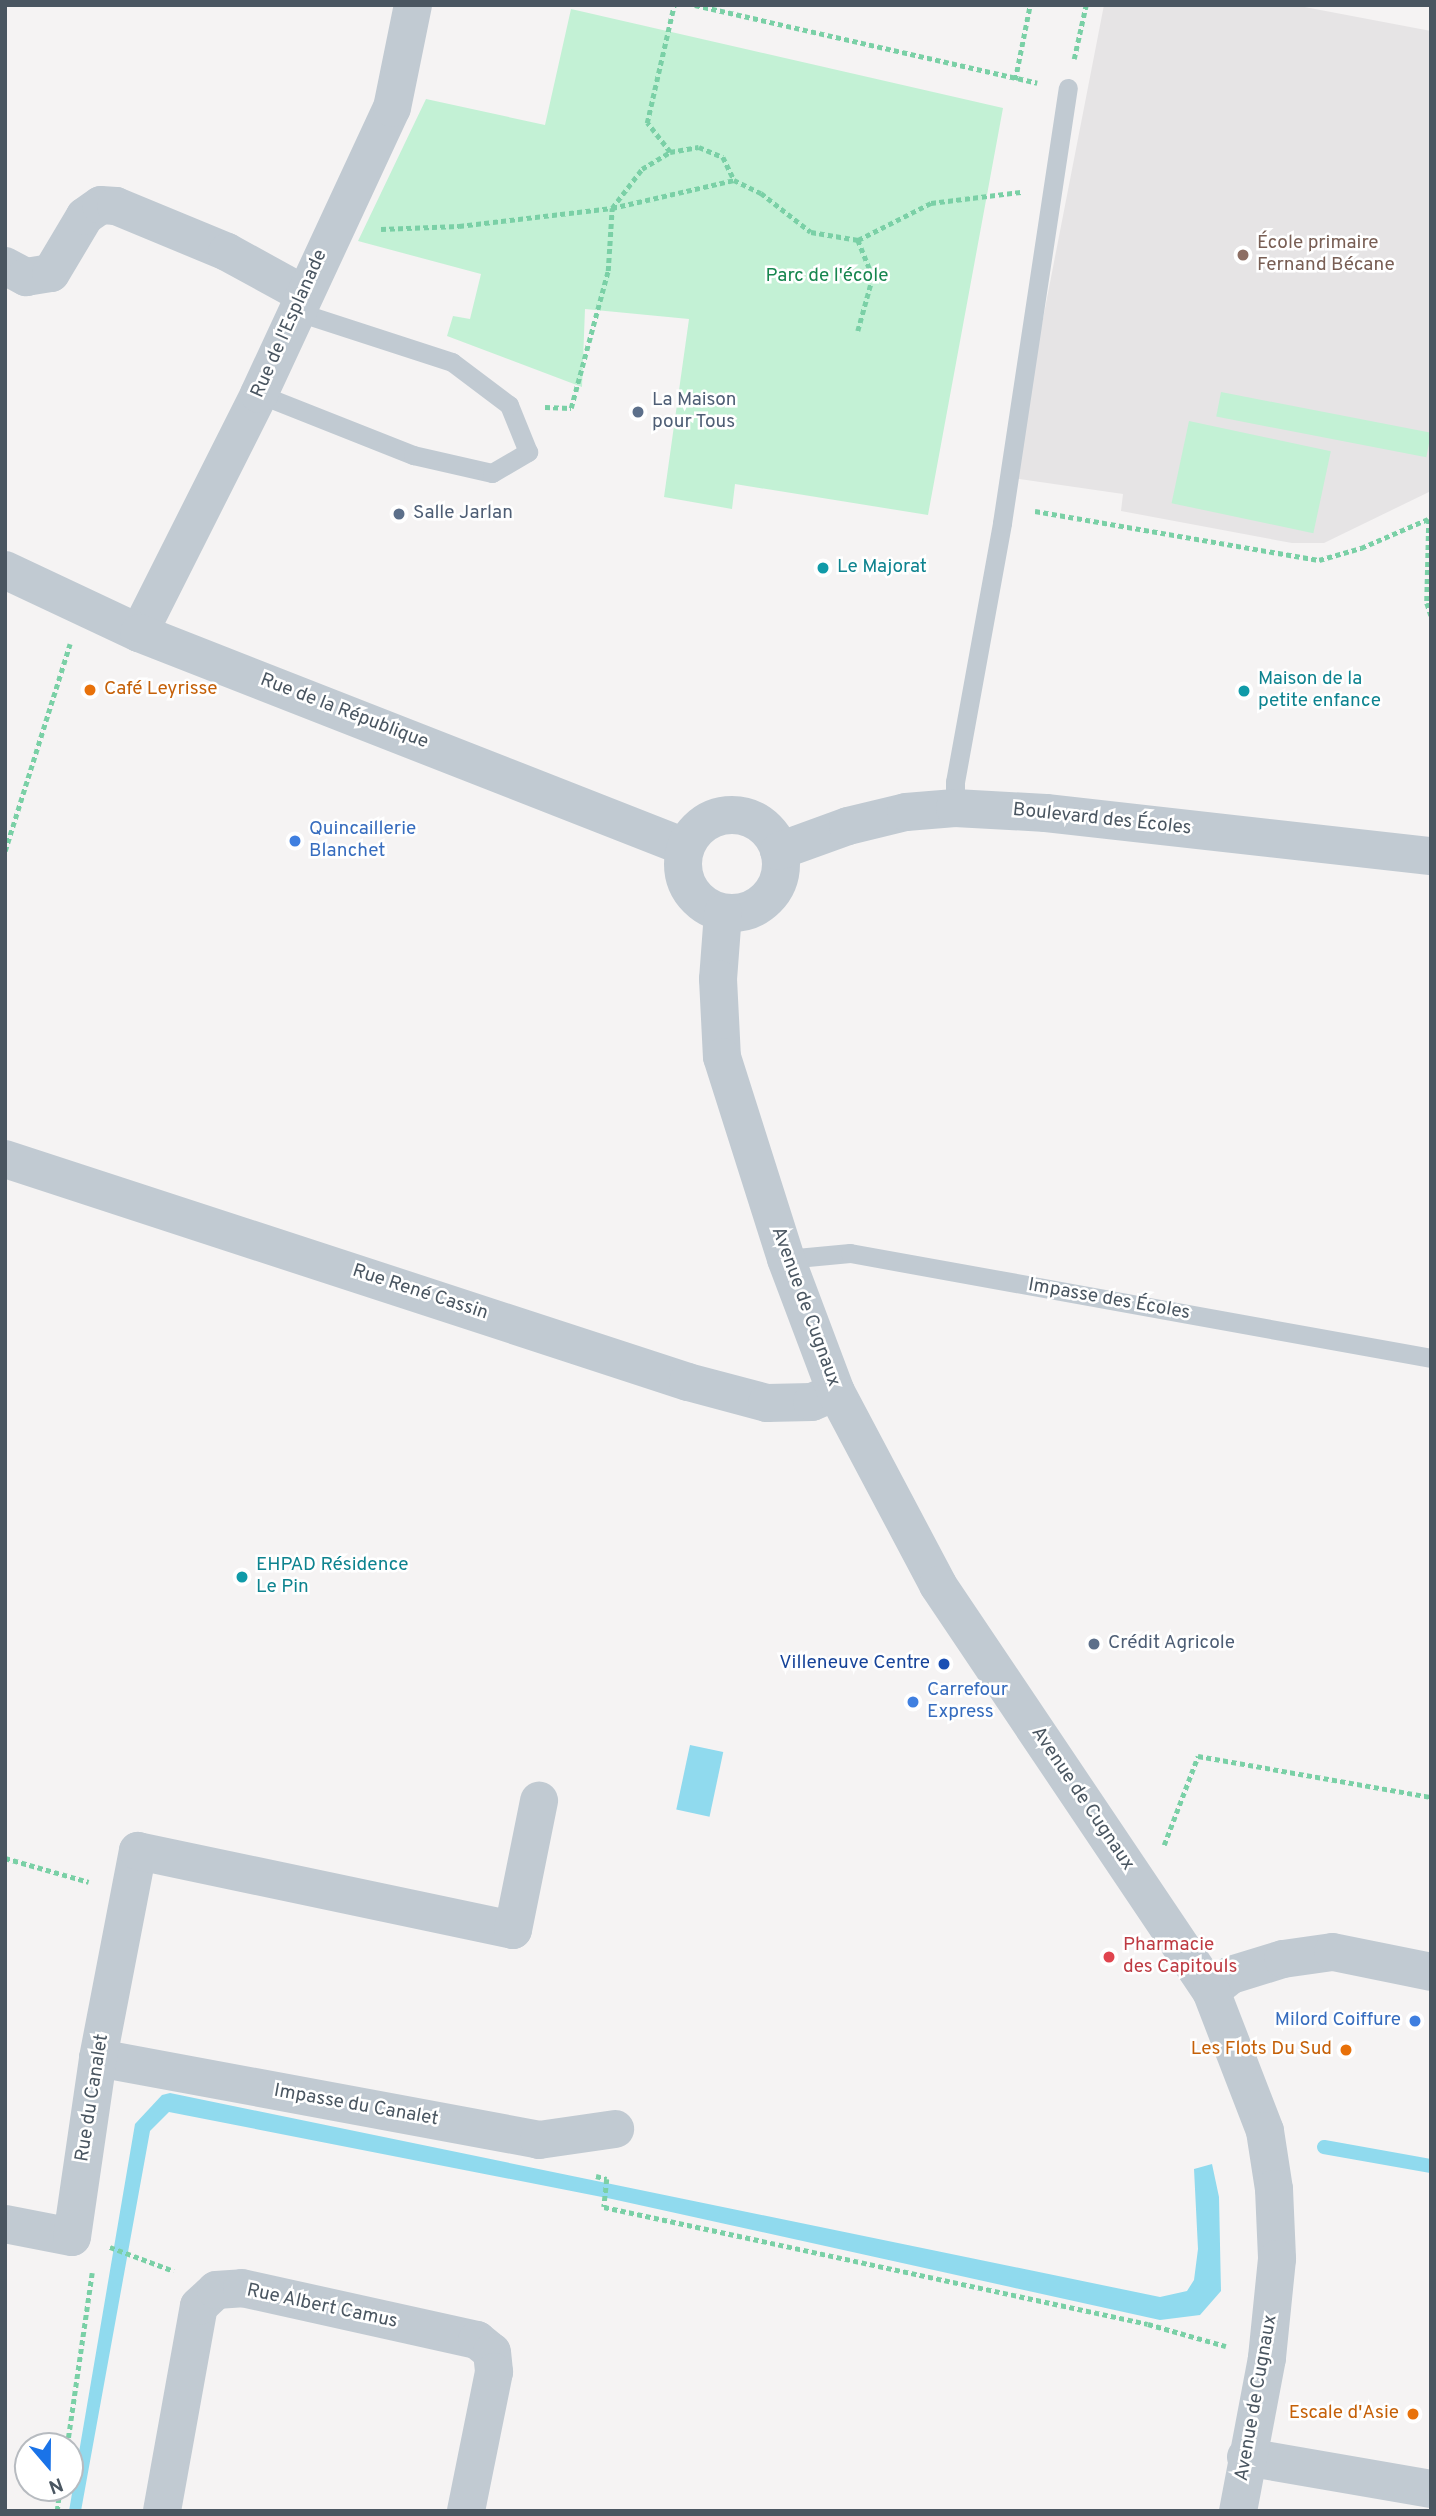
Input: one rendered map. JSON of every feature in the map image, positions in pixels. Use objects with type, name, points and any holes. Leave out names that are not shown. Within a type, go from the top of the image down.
[{"type":"street","name":"Rue de l'Esplanade","points":[[139,633],[258,394],[338,218],[393,108],[412,5]]},
{"type":"street","points":[[5,266],[26,277],[51,273],[85,216],[101,205],[116,206],[227,252],[299,302]]},
{"type":"street","name":"Rue de la République","points":[[5,570],[139,633],[685,847]]},
{"type":"street","name":"Boulevard des Écoles","points":[[779,851],[848,826],[955,808],[1046,813],[1431,856]]},
{"type":"street","points":[[728,815],[760,824],[779,851],[778,881],[767,898],[747,911],[723,913],[701,903],[686,883],[685,847],[706,822],[728,815]]},
{"type":"street","name":"Avenue de Cugnaux","points":[[723,913],[718,979],[722,1057],[786,1259],[836,1392],[938,1585],[1211,1990],[1265,2131],[1275,2189],[1277,2259],[1267,2358],[1246,2457],[1238,2511]]},
{"type":"street","name":"Rue René Cassin","points":[[5,1159],[688,1382],[767,1403],[812,1402],[836,1392]]},
{"type":"street","name":"Rue du Canalet","points":[[5,2224],[72,2237],[98,2058],[138,1851],[513,1930],[538,1801]]},
{"type":"street","points":[[1211,1990],[1231,1975],[1283,1959],[1333,1952],[1431,1972]]},
{"type":"street","name":"Impasse du Canalet","points":[[98,2058],[539,2140],[615,2129]]},
{"type":"street","name":"Rue Albert Camus","points":[[162,2511],[199,2306],[216,2290],[242,2288],[477,2340],[492,2352],[494,2372],[466,2511]]},
{"type":"street","points":[[1246,2457],[1431,2489]]},
{"type":"lane","points":[[955,808],[955,782],[1004,505],[1049,188],[1068,88]]},
{"type":"lane","points":[[258,394],[413,455],[492,473],[528,452],[509,405],[452,362],[299,302]]},
{"type":"lane","name":"Impasse des Écoles","points":[[786,1259],[850,1253],[1431,1358]]},
{"type":"path","points":[[670,152],[648,123],[674,5]]},
{"type":"path","points":[[695,5],[1015,80],[1068,88],[1086,5]]},
{"type":"path","points":[[1015,80],[1030,5]]},
{"type":"path","points":[[509,405],[572,408],[608,271],[612,208],[642,169],[670,152],[699,147],[723,156],[734,180]]},
{"type":"path","points":[[338,218],[384,230],[612,208],[734,180],[761,193],[811,232],[858,240],[931,203],[1049,188]]},
{"type":"path","points":[[858,240],[873,277],[858,331]]},
{"type":"path","points":[[1004,505],[1107,527],[1319,560],[1361,548],[1430,519],[1427,603],[1431,615]]},
{"type":"path","points":[[5,851],[82,607]]},
{"type":"path","points":[[1146,1895],[1198,1756],[1431,1797]]},
{"type":"path","points":[[5,1858],[128,1893]]},
{"type":"path","points":[[607,2179],[604,2207],[1148,2324],[1267,2358]]},
{"type":"path","points":[[97,2243],[144,2258]]},
{"type":"shaded area","name":"École primaire Fernand Bécane","points":[[1104,5],[1294,5],[1431,31],[1431,491],[1324,543],[1292,543],[1121,511],[1123,494],[1012,478]]},
{"type":"green space","name":"Parc de l'école","points":[[571,9],[1003,108],[928,515],[735,484],[732,509],[664,497],[689,319],[585,309],[582,387],[447,336],[453,316],[470,319],[481,274],[358,241],[426,99],[545,125]]},
{"type":"green space","points":[[1221,392],[1431,433],[1426,457],[1216,417]]},
{"type":"green space","points":[[1189,421],[1331,451],[1313,533],[1172,503]]},
{"type":"water","points":[[690,1745],[723,1752],[710,1817],[676,1810]]},
{"type":"water","points":[[170,2093],[1160,2297],[1187,2291],[1194,2280],[1198,2249],[1194,2169],[1212,2164],[1219,2197],[1221,2291],[1200,2315],[1160,2320],[612,2199],[169,2112],[150,2131],[84,2494],[82,2432],[135,2124],[162,2095]]},
{"type":"water","points":[[71,2502],[83,2502],[81,2511],[69,2511]]},
{"type":"waterway","points":[[1324,2147],[1431,2166]]},
{"type":"place","name":"École primaire Fernand Bécane","points":[[1243,255]]},
{"type":"place","name":"La Maison pour Tous","points":[[638,412]]},
{"type":"place","name":"Salle Jarlan","points":[[399,514]]},
{"type":"place","name":"Le Majorat","points":[[823,568]]},
{"type":"place","name":"Café Leyrisse","points":[[90,690]]},
{"type":"place","name":"Maison de la petite enfance","points":[[1244,691]]},
{"type":"place","name":"Quincaillerie Blanchet","points":[[295,841]]},
{"type":"place","name":"EHPAD Résidence Le Pin","points":[[242,1577]]},
{"type":"place","name":"Crédit Agricole","points":[[1094,1644]]},
{"type":"place","name":"Villeneuve Centre","points":[[944,1664]]},
{"type":"place","name":"Carrefour Express","points":[[913,1702]]},
{"type":"place","name":"Pharmacie des Capitouls","points":[[1109,1957]]},
{"type":"place","name":"Milord Coiffure","points":[[1415,2021]]},
{"type":"place","name":"Les Flots Du Sud","points":[[1346,2050]]},
{"type":"place","name":"Escale d'Asie","points":[[1413,2414]]}]
